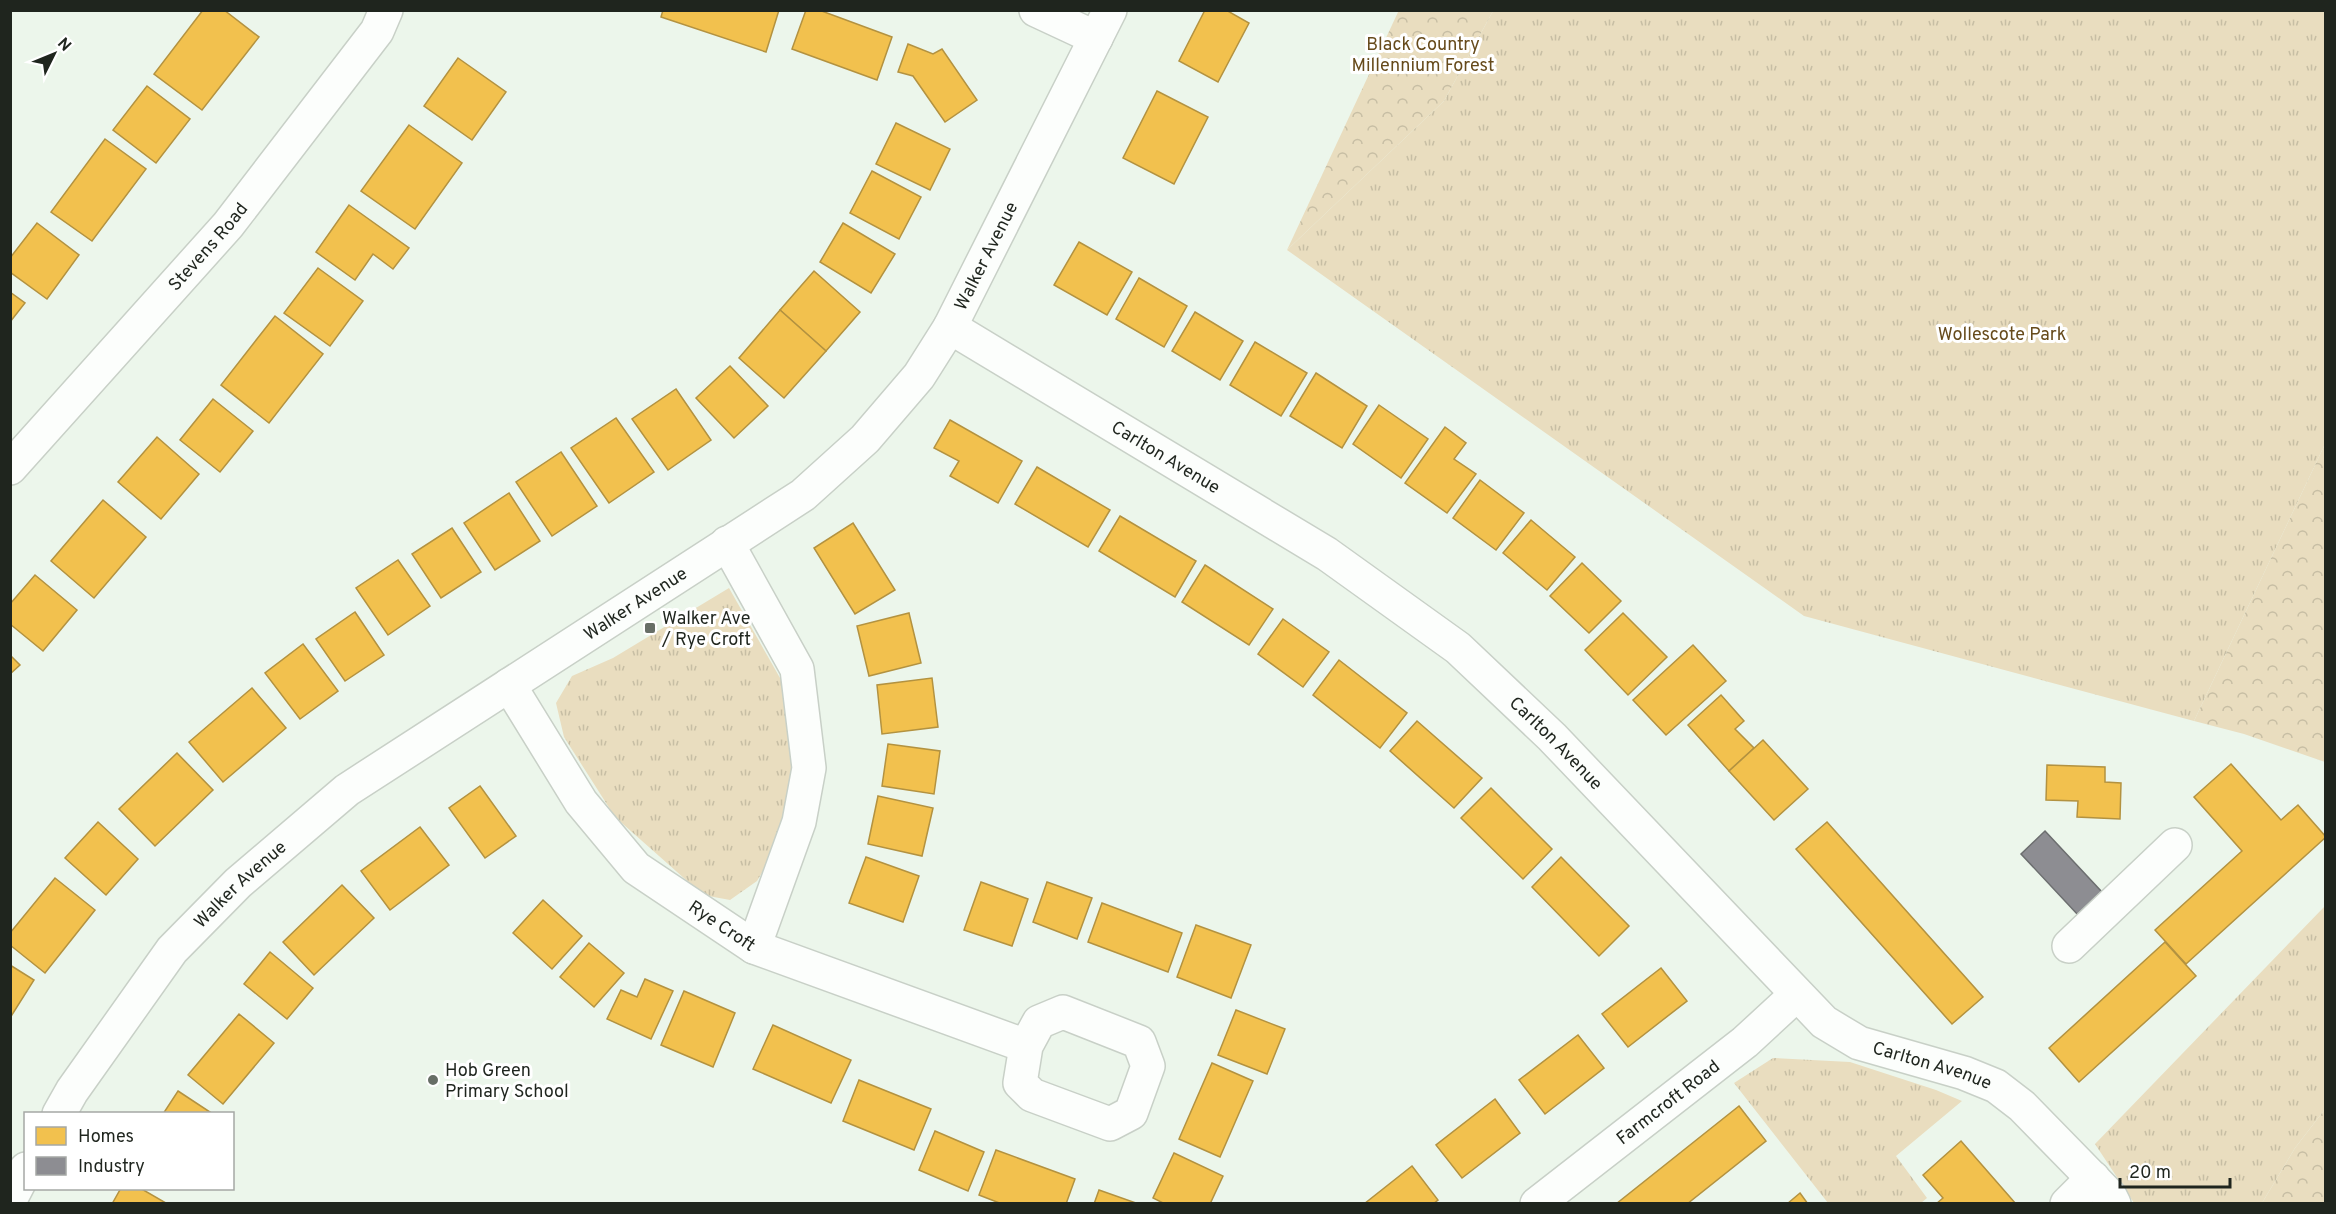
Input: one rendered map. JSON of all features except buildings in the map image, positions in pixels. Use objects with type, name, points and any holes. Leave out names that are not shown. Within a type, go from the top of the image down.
[{"type":"street","name":"Stevens Road","points":[[10,468],[228,225],[376,31],[386,10]]},
{"type":"street","points":[[1036,10],[1103,24]]},
{"type":"street","name":"Walker Avenue","points":[[60,1112],[172,950],[238,883],[347,790],[803,495],[866,439],[919,376],[950,327],[1103,24]]},
{"type":"street","name":"Carlton Avenue","points":[[950,327],[1327,554],[1458,648],[1560,745],[1824,1022],[1859,1043],[1964,1073],[1996,1086],[2022,1106],[2093,1178],[2114,1203]]},
{"type":"street","points":[[728,543],[797,669],[809,768],[799,822],[754,947]]},
{"type":"street","name":"Rye Croft","points":[[509,686],[581,802],[636,868],[754,947],[1026,1046]]},
{"type":"street","points":[[2069,946],[2175,845]]},
{"type":"street","name":"Farmcroft Road","points":[[1537,1203],[1745,1042],[1796,995]]},
{"type":"street","points":[[10,1200],[24,1173]]},
{"type":"street","points":[[2067,1203],[2093,1178]]},
{"type":"green space","name":"Black Country Millennium Forest","points":[[1399,10],[1493,11],[1444,101],[1287,250]]},
{"type":"green space","name":"Wollescote Park","points":[[1493,11],[2325,11],[2325,444],[2194,721],[1804,616],[1287,250],[1444,101]]},
{"type":"green space","points":[[2325,444],[2326,762],[2244,734],[2194,721]]},
{"type":"green space","points":[[729,588],[784,685],[795,769],[780,842],[757,881],[730,900],[703,895],[615,817],[564,737],[556,703],[572,676],[613,658]]},
{"type":"green space","points":[[2325,906],[2325,1109],[2295,1148],[2262,1203],[2134,1203],[2095,1144]]},
{"type":"green space","points":[[1773,1058],[1850,1062],[1936,1090],[1962,1101],[1896,1156],[1927,1198],[1921,1203],[1828,1203],[1734,1083]]},
{"type":"green space","points":[[2325,1109],[2325,1203],[2262,1203],[2295,1148]]},
{"type":"place","name":"Walker Ave / Rye Croft","points":[[650,628]]},
{"type":"place","name":"Hob Green Primary School","points":[[433,1080]]}]
